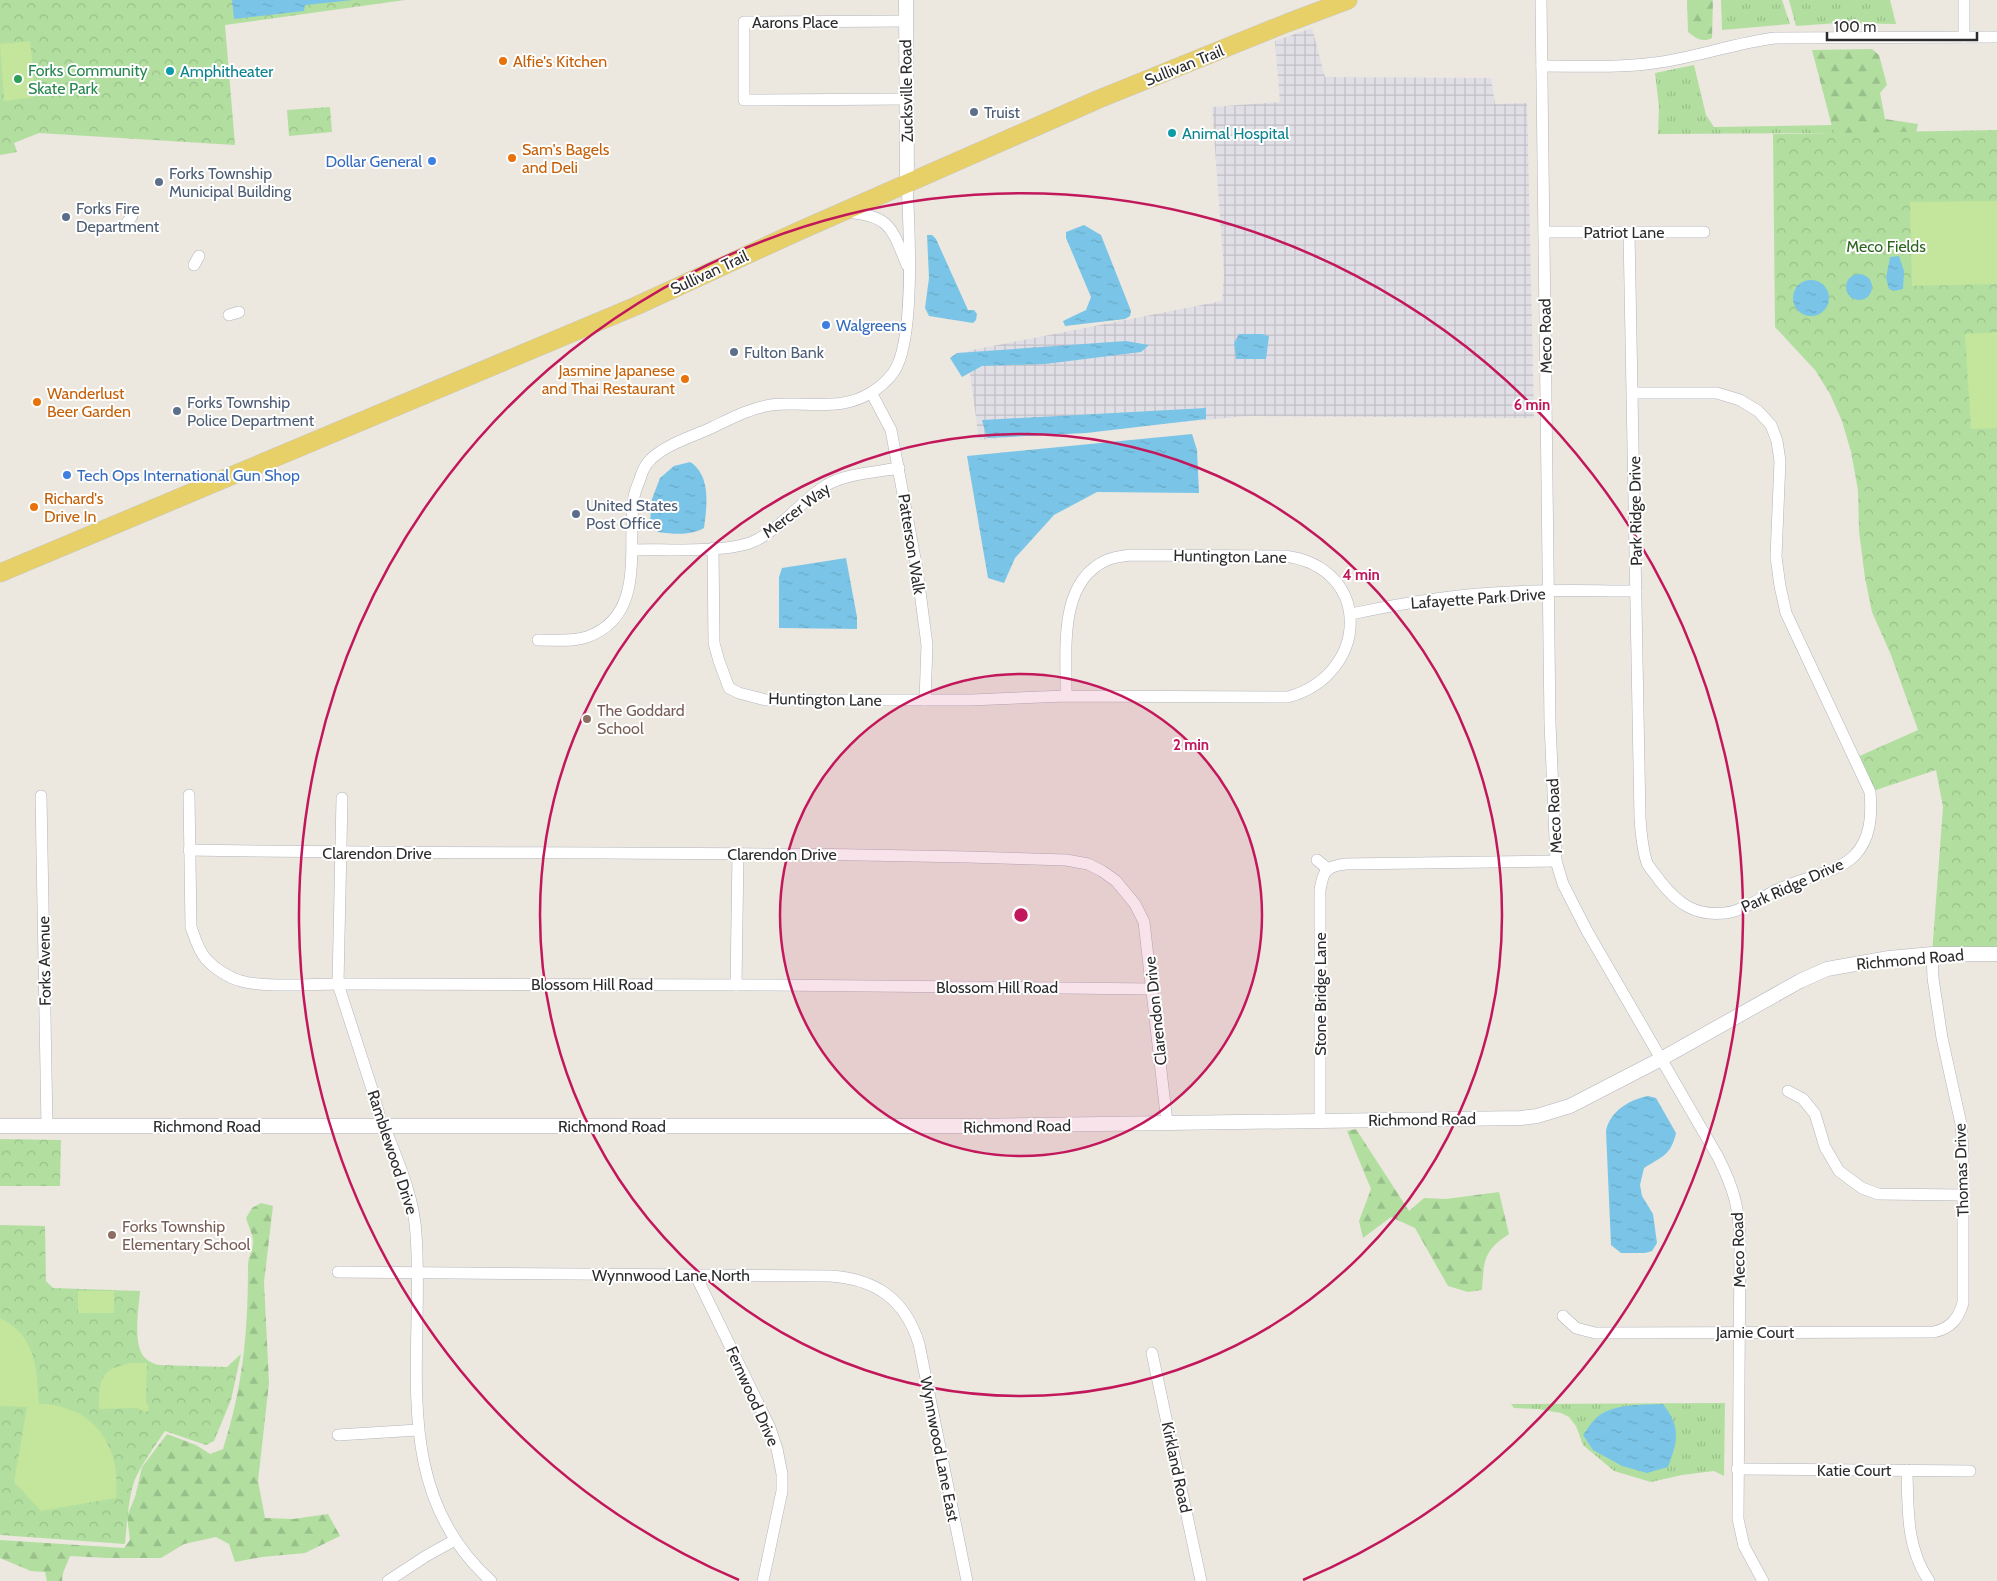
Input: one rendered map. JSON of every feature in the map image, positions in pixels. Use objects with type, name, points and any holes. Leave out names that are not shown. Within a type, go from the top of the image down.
[{"type":"main road","name":"Sullivan Trail","points":[[0,573],[636,306],[907,183],[1107,96],[1348,0]]},
{"type":"street","name":"Zucksville Road","points":[[906,0],[907,183]]},
{"type":"street","name":"Meco Road","points":[[1541,0],[1551,743],[1556,861],[1563,884],[1587,931],[1718,1157],[1735,1197],[1740,1242],[1738,1519],[1744,1546],[1763,1581]]},
{"type":"street","points":[[1964,0],[1964,37]]},
{"type":"street","name":"Aarons Place","points":[[906,22],[744,22],[744,100],[906,98]]},
{"type":"street","points":[[1542,66],[1618,66],[1654,63],[1692,56],[1744,42],[1775,38],[1997,37]]},
{"type":"street","points":[[538,640],[570,640],[586,637],[607,625],[615,617],[629,589],[633,550],[634,496],[644,466],[658,454],[742,413],[769,405],[843,403],[872,394],[894,373],[904,348],[907,321],[909,272],[907,183]]},
{"type":"street","points":[[842,212],[869,214],[883,221],[894,235],[909,272]]},
{"type":"street","name":"Patriot Lane","points":[[1544,232],[1704,232]]},
{"type":"street","name":"Park Ridge Drive","points":[[1629,232],[1642,847],[1648,865],[1672,896],[1686,907],[1706,913],[1726,913],[1742,908],[1782,887],[1842,864],[1853,857],[1868,832],[1872,814],[1870,792],[1786,612],[1776,557],[1780,461],[1771,425],[1758,411],[1740,400],[1717,393],[1633,393]]},
{"type":"street","name":"Patterson Walk","points":[[872,394],[891,430],[899,468],[925,624],[927,644],[925,700]]},
{"type":"street","name":"Mercer Way","points":[[633,550],[713,548],[751,542],[766,534],[825,485],[838,479],[899,468]]},
{"type":"street","name":"Huntington Lane","points":[[713,548],[714,643],[729,688],[757,697],[779,701],[925,700],[1066,696],[1288,697],[1300,694],[1319,683],[1334,670],[1350,634],[1351,614],[1348,602],[1334,579],[1323,569],[1299,558],[1285,556],[1130,555],[1107,560],[1090,572],[1077,588],[1070,602],[1066,696]]},
{"type":"street","name":"Lafayette Park Drive","points":[[1351,614],[1398,604],[1459,596],[1511,592],[1636,591]]},
{"type":"street","name":"Blossom Hill Road","points":[[189,795],[191,927],[205,958],[213,966],[241,981],[270,984],[736,985],[1152,989]]},
{"type":"street","name":"Forks Avenue","points":[[41,796],[47,1126]]},
{"type":"street","name":"Ramblewood Drive","points":[[342,798],[338,984],[382,1126],[385,1128],[400,1166],[413,1212],[418,1273],[418,1430],[420,1449],[434,1497],[455,1540],[491,1581]]},
{"type":"street","name":"Clarendon Drive","points":[[189,850],[342,853],[936,856],[1066,860],[1088,864],[1116,881],[1126,892],[1144,922],[1167,1123]]},
{"type":"street","points":[[736,985],[738,854]]},
{"type":"street","points":[[1316,860],[1328,869],[1332,866],[1346,864],[1556,861]]},
{"type":"street","name":"Stone Bridge Lane","points":[[1320,1121],[1320,890],[1324,872],[1328,869]]},
{"type":"street","name":"Richmond Road","points":[[0,1126],[969,1126],[1512,1118],[1538,1116],[1570,1106],[1827,969],[1889,958],[1932,954],[1997,954]]},
{"type":"street","name":"Thomas Drive","points":[[1932,954],[1933,978],[1942,1038],[1961,1124],[1963,1151],[1963,1302],[1960,1314],[1952,1325]]},
{"type":"street","points":[[1788,1090],[1803,1099],[1815,1114],[1825,1147],[1839,1171],[1862,1188],[1878,1194],[1962,1195]]},
{"type":"street","name":"Wynnwood Lane North","points":[[338,1272],[696,1276],[733,1274],[845,1277],[882,1290],[898,1305],[908,1319]]},
{"type":"street","name":"Fernwood Drive","points":[[696,1276],[770,1428],[777,1449],[782,1474],[782,1491],[763,1581]]},
{"type":"street","name":"Jamie Court","points":[[1563,1316],[1576,1328],[1595,1333],[1934,1332],[1952,1325]]},
{"type":"street","name":"Wynnwood Lane East","points":[[908,1319],[918,1344],[967,1581]]},
{"type":"street","name":"Kirkland Road","points":[[1152,1353],[1200,1581]]},
{"type":"street","points":[[338,1435],[418,1430]]},
{"type":"street","name":"Katie Court","points":[[1738,1469],[1970,1471]]},
{"type":"street","points":[[1907,1470],[1911,1539],[1914,1555],[1929,1581]]},
{"type":"street","points":[[388,1581],[455,1540]]},
{"type":"shaded area","points":[[1312,28],[1325,77],[1491,78],[1495,104],[1527,103],[1534,418],[1248,416],[979,440],[967,351],[1222,301],[1224,273],[1212,107],[1280,102],[1275,41]]},
{"type":"green space","points":[[0,0],[405,0],[225,25],[235,145],[39,133],[14,143],[17,152],[0,155]]},
{"type":"green space","points":[[1687,0],[1713,0],[1712,38],[1702,40],[1688,32]]},
{"type":"green space","points":[[1721,0],[1782,0],[1790,24],[1722,30]]},
{"type":"green space","points":[[1789,0],[1890,0],[1896,24],[1838,23],[1796,26]]},
{"type":"green space","name":"Forks Community Skate Park","points":[[30,41],[36,97],[4,101],[0,44]]},
{"type":"green space","points":[[1872,49],[1879,55],[1887,85],[1880,93],[1885,119],[1918,124],[1914,143],[1835,138],[1812,50]]},
{"type":"green space","points":[[1694,65],[1706,115],[1714,127],[1833,125],[1835,133],[1658,134],[1659,107],[1655,73]]},
{"type":"green space","points":[[330,107],[332,132],[289,136],[287,110]]},
{"type":"green space","name":"Meco Fields","points":[[1997,130],[1997,954],[1932,954],[1943,807],[1936,770],[1870,792],[1855,758],[1918,730],[1891,655],[1872,612],[1865,578],[1859,531],[1858,490],[1851,452],[1842,421],[1830,394],[1815,370],[1775,327],[1773,134]]},
{"type":"green space","points":[[1997,201],[1997,284],[1912,286],[1910,202]]},
{"type":"green space","points":[[1997,332],[1997,428],[1971,429],[1965,334]]},
{"type":"green space","points":[[1356,1129],[1409,1211],[1424,1198],[1446,1199],[1499,1192],[1509,1234],[1494,1246],[1486,1257],[1482,1290],[1468,1292],[1448,1286],[1415,1228],[1391,1217],[1363,1238],[1359,1221],[1371,1189],[1347,1131]]},
{"type":"green space","points":[[0,1139],[61,1140],[60,1186],[0,1186]]},
{"type":"green space","points":[[261,1203],[273,1206],[264,1282],[269,1383],[258,1481],[265,1518],[293,1519],[328,1514],[340,1536],[305,1553],[262,1557],[235,1562],[229,1544],[216,1537],[184,1544],[161,1558],[70,1556],[62,1581],[47,1581],[45,1572],[31,1571],[0,1558],[0,1540],[124,1548],[130,1540],[127,1516],[135,1497],[142,1467],[167,1434],[196,1445],[210,1454],[223,1449],[240,1381],[243,1359],[247,1314],[248,1263],[253,1241],[246,1218],[252,1208]]},
{"type":"green space","points":[[0,1225],[45,1226],[46,1281],[53,1288],[140,1291],[137,1336],[141,1352],[151,1362],[159,1365],[227,1367],[241,1354],[231,1400],[214,1441],[206,1445],[165,1431],[144,1463],[132,1489],[125,1544],[0,1535]]},
{"type":"green space","points":[[78,1291],[114,1291],[114,1313],[78,1313]]},
{"type":"green space","points":[[0,1318],[12,1325],[28,1343],[35,1366],[39,1404],[58,1406],[75,1411],[89,1420],[109,1445],[117,1479],[116,1498],[41,1511],[14,1482],[27,1407],[0,1406]]},
{"type":"green space","points":[[147,1363],[146,1402],[149,1407],[148,1411],[145,1412],[137,1408],[99,1409],[103,1377],[107,1372],[121,1365]]},
{"type":"green space","points":[[1725,1403],[1724,1476],[1714,1471],[1682,1475],[1651,1482],[1614,1471],[1583,1445],[1576,1426],[1569,1417],[1561,1413],[1538,1409],[1514,1408],[1511,1404]]},
{"type":"water","points":[[232,0],[353,0],[305,5],[304,11],[234,19]]},
{"type":"water","points":[[1084,225],[1101,235],[1131,311],[1130,316],[1125,319],[1065,326],[1063,321],[1086,310],[1091,297],[1066,238],[1066,232]]},
{"type":"water","points":[[927,235],[932,235],[936,239],[968,310],[974,310],[977,314],[976,320],[973,323],[929,316],[925,308],[929,278]]},
{"type":"water","points":[[1899,256],[1904,271],[1903,289],[1894,291],[1889,289],[1886,278],[1890,257]]},
{"type":"water","points":[[1859,274],[1868,278],[1872,287],[1868,296],[1859,300],[1850,296],[1846,287],[1850,278]]},
{"type":"water","points":[[1811,280],[1823,286],[1829,298],[1823,310],[1811,316],[1799,310],[1793,298],[1799,286]]},
{"type":"water","points":[[1239,334],[1262,334],[1269,336],[1266,359],[1236,359],[1234,343]]},
{"type":"water","points":[[1126,341],[1149,345],[1141,352],[1045,364],[982,366],[962,377],[950,358],[957,353]]},
{"type":"water","points":[[1206,408],[1206,419],[1086,433],[987,438],[982,420]]},
{"type":"water","points":[[1192,434],[1197,450],[1199,493],[1097,492],[1054,515],[1015,558],[1004,583],[988,578],[967,456]]},
{"type":"water","points":[[690,462],[701,475],[706,492],[704,528],[687,533],[658,532],[650,521],[652,499],[660,478],[674,466]]},
{"type":"water","points":[[846,558],[857,617],[857,629],[779,628],[779,577],[782,568]]},
{"type":"water","points":[[1648,1096],[1656,1098],[1676,1133],[1669,1151],[1644,1168],[1640,1185],[1642,1196],[1653,1214],[1657,1243],[1652,1251],[1645,1253],[1621,1253],[1611,1245],[1606,1131],[1616,1112],[1634,1100]]},
{"type":"water","points":[[1663,1404],[1673,1420],[1676,1434],[1676,1442],[1668,1467],[1647,1473],[1622,1466],[1593,1450],[1583,1435],[1595,1419],[1609,1410],[1636,1405]]},
{"type":"place","name":"Alfie's Kitchen","points":[[503,61]]},
{"type":"place","name":"Amphitheater","points":[[170,71]]},
{"type":"place","name":"Forks Community Skate Park","points":[[18,79]]},
{"type":"place","name":"Truist","points":[[974,112]]},
{"type":"place","name":"Animal Hospital","points":[[1172,133]]},
{"type":"place","name":"Sam's Bagels and Deli","points":[[512,158]]},
{"type":"place","name":"Dollar General","points":[[432,161]]},
{"type":"place","name":"Forks Township Municipal Building","points":[[159,182]]},
{"type":"place","name":"Forks Fire Department","points":[[66,217]]},
{"type":"place","name":"Walgreens","points":[[826,325]]},
{"type":"place","name":"Fulton Bank","points":[[734,352]]},
{"type":"place","name":"Jasmine Japanese and Thai Restaurant","points":[[685,379]]},
{"type":"place","name":"Wanderlust Beer Garden","points":[[37,402]]},
{"type":"place","name":"Forks Township Police Department","points":[[177,411]]},
{"type":"place","name":"Tech Ops International Gun Shop","points":[[67,475]]},
{"type":"place","name":"Richard's Drive In","points":[[34,507]]},
{"type":"place","name":"United States Post Office","points":[[576,514]]},
{"type":"place","name":"The Goddard School","points":[[587,719]]},
{"type":"place","name":"Forks Township Elementary School","points":[[112,1235]]}]
